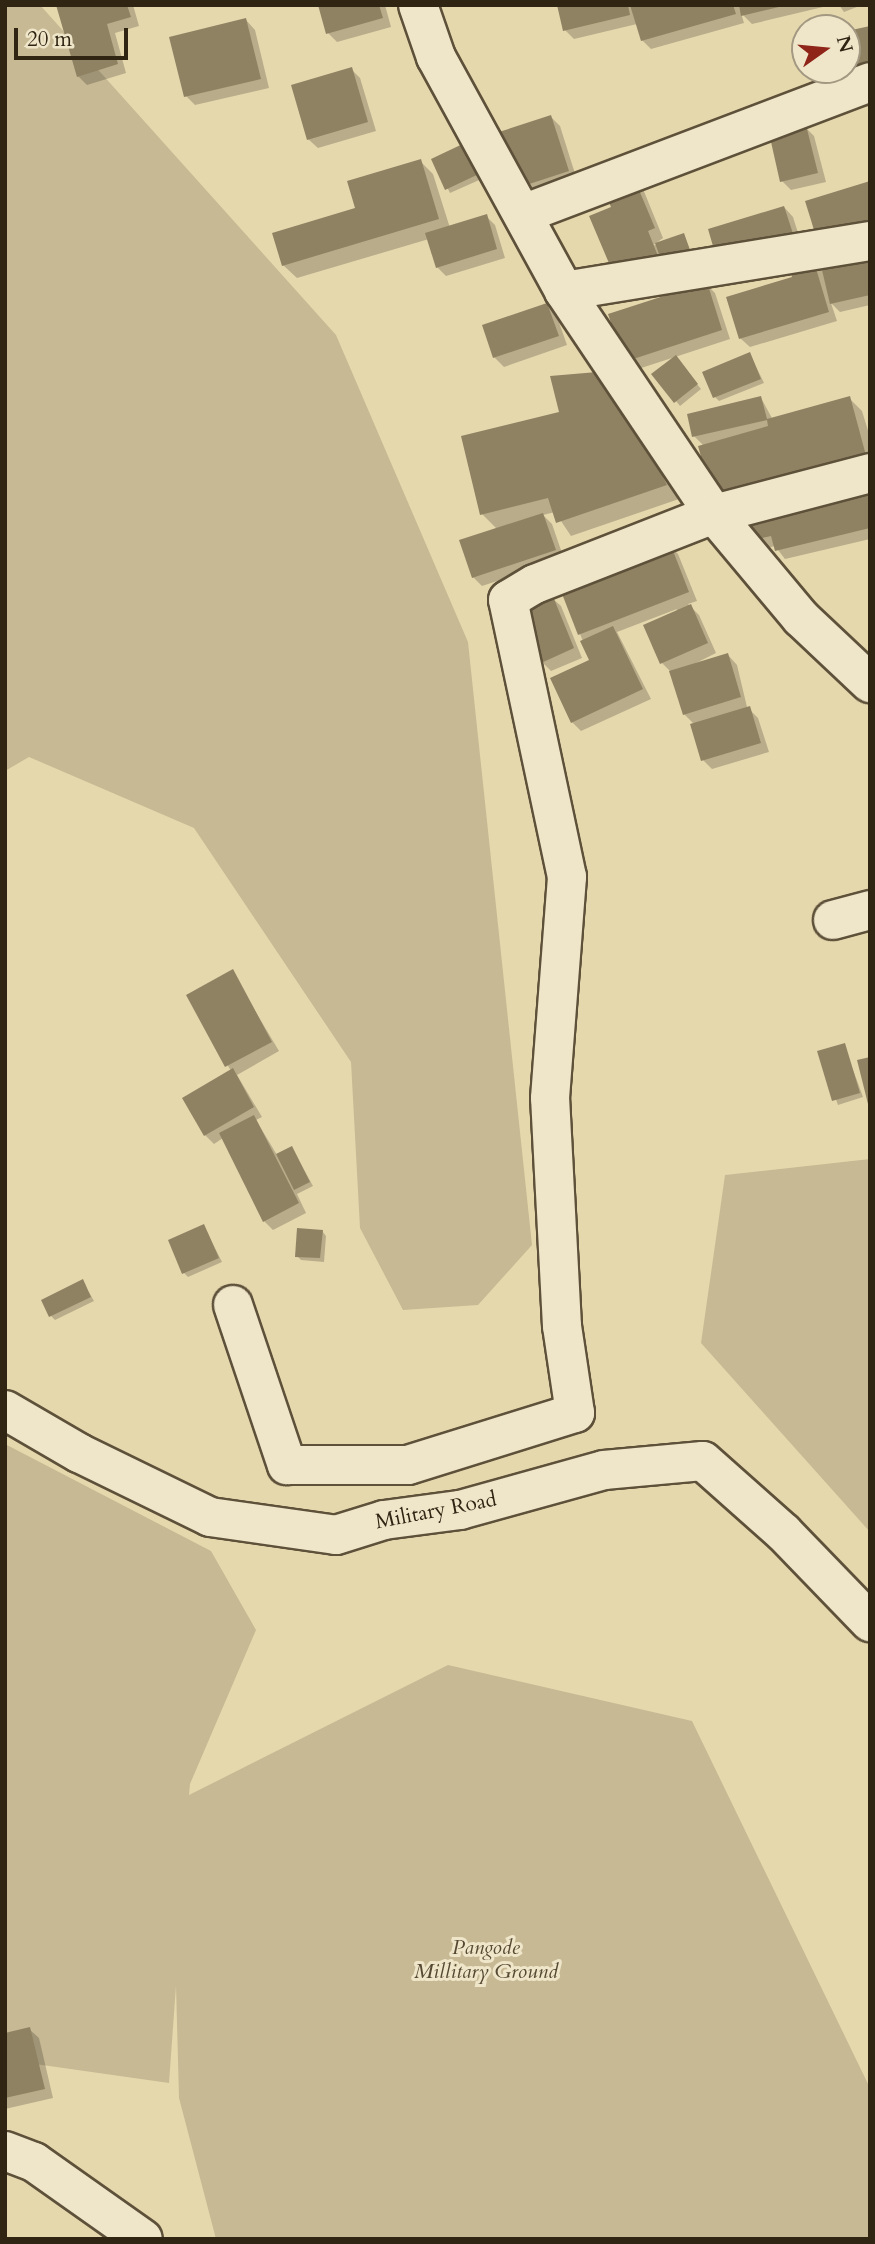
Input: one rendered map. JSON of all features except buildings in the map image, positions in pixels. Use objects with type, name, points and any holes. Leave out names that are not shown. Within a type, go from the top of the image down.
[{"type":"street","points":[[418,5],[436,57],[564,291],[715,514],[801,618],[870,684]]},
{"type":"street","points":[[523,214],[870,82]]},
{"type":"street","points":[[564,291],[870,241]]},
{"type":"street","points":[[233,1305],[287,1465],[408,1465],[575,1413],[562,1326],[550,1098],[567,877],[508,600],[535,584],[715,514],[870,473]]},
{"type":"street","points":[[833,920],[870,910]]},
{"type":"street","name":"Military Road","points":[[5,1410],[79,1453],[210,1517],[336,1535],[384,1520],[460,1510],[604,1471],[703,1461],[784,1533],[870,1622]]},
{"type":"street","points":[[5,2151],[34,2162],[143,2239]]},
{"type":"green space","points":[[5,5],[40,5],[336,335],[468,642],[532,1245],[478,1305],[403,1310],[360,1228],[351,1062],[194,828],[29,757],[5,771]]},
{"type":"green space","points":[[870,1159],[870,1532],[701,1343],[725,1175]]},
{"type":"green space","name":"Pangode Millitary Ground","points":[[5,1444],[211,1551],[256,1630],[190,1784],[189,1795],[448,1665],[692,1721],[870,2088],[870,2239],[216,2239],[179,2098],[176,1986],[169,2083],[7,2060]]}]
